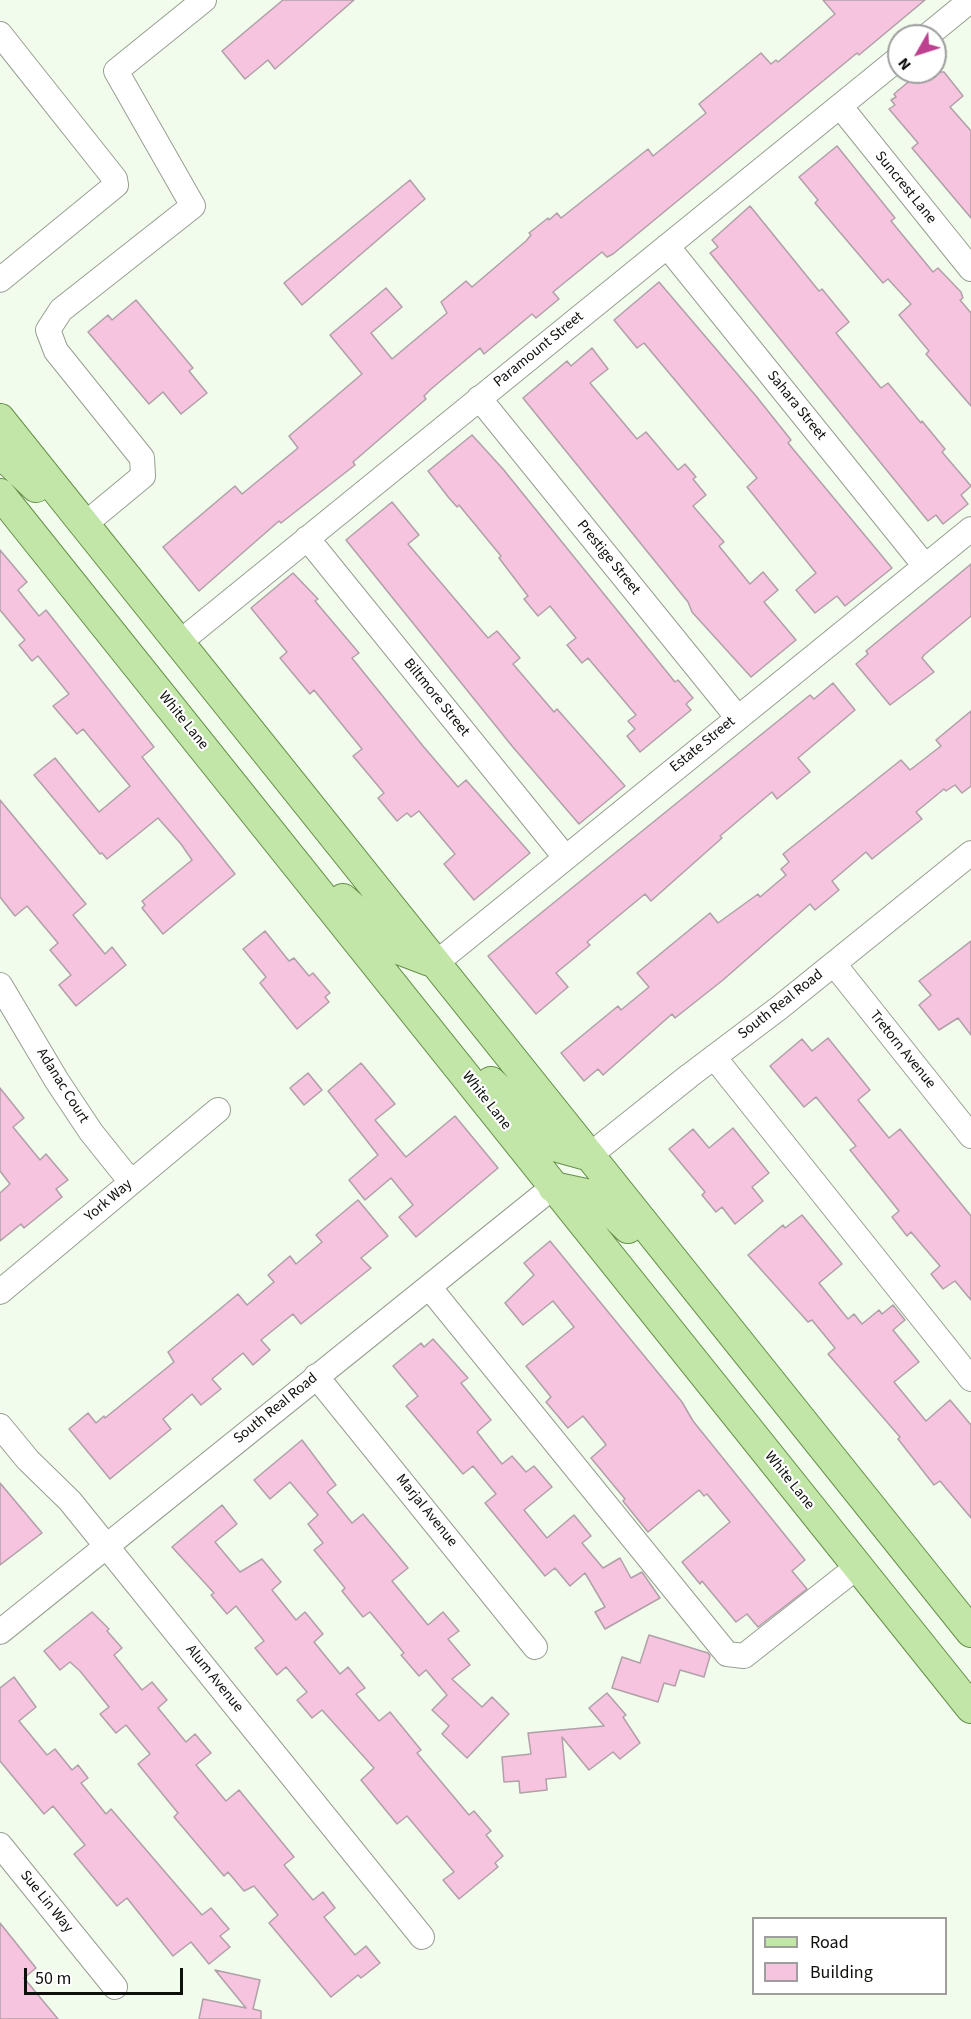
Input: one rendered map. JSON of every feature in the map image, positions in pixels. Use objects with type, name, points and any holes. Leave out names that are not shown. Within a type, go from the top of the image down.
[{"type":"main road","points":[[0,419],[971,1632]]},
{"type":"main road","points":[[0,458],[9,461],[132,582]]},
{"type":"main road","name":"White Lane","points":[[0,494],[971,1708]]},
{"type":"main road","points":[[287,850],[401,950],[436,963]]},
{"type":"main road","points":[[412,1008],[558,1147],[590,1155]]},
{"type":"main road","points":[[553,1187],[595,1196],[718,1316]]},
{"type":"street","points":[[85,524],[142,476],[142,458],[56,351],[48,330],[61,310],[193,206],[116,71],[204,0]]},
{"type":"street","points":[[942,24],[971,0]]},
{"type":"street","points":[[0,34],[115,179],[116,185],[0,280]]},
{"type":"street","name":"Paramount Street","points":[[180,642],[887,68]]},
{"type":"street","name":"Suncrest Lane","points":[[840,106],[971,269]]},
{"type":"street","name":"Sahara Street","points":[[667,246],[925,566]]},
{"type":"street","name":"Prestige Street","points":[[479,398],[738,718]]},
{"type":"street","name":"Estate Street","points":[[436,963],[971,529]]},
{"type":"street","name":"Biltmore Street","points":[[307,538],[565,857]]},
{"type":"street","name":"South Real Road","points":[[590,1155],[834,964],[971,853]]},
{"type":"street","name":"Tretorn Avenue","points":[[834,964],[971,1136]]},
{"type":"street","name":"Adanac Court","points":[[0,985],[57,1081],[91,1131],[131,1182]]},
{"type":"street","points":[[714,1057],[971,1379]]},
{"type":"street","name":"York Way","points":[[0,1292],[218,1110]]},
{"type":"street","name":"South Real Road","points":[[0,1632],[553,1187]]},
{"type":"street","points":[[429,1287],[726,1654],[744,1656],[857,1567]]},
{"type":"street","name":"Marjal Avenue","points":[[316,1376],[535,1647]]},
{"type":"street","name":"Alum Avenue","points":[[0,1426],[28,1460],[70,1502],[422,1937]]},
{"type":"street","name":"Sue Lin Way","points":[[0,1845],[115,1987]]},
{"type":"building","points":[[283,0],[354,0],[275,69],[268,60],[245,79],[222,51]]},
{"type":"building","points":[[823,0],[925,0],[896,24],[887,24],[887,32],[859,55],[857,53],[613,254],[607,257],[602,252],[553,292],[559,299],[536,318],[532,314],[484,354],[480,348],[431,389],[424,396],[426,399],[353,462],[355,465],[281,523],[279,521],[199,591],[163,547],[235,486],[242,494],[298,448],[289,436],[362,374],[330,335],[386,288],[402,307],[371,333],[392,359],[447,313],[441,302],[466,281],[472,287],[526,241],[531,235],[529,233],[548,218],[549,220],[557,213],[561,218],[648,149],[653,156],[706,113],[699,104],[761,53],[771,64],[776,60],[778,62],[835,14]]},
{"type":"building","points":[[947,76],[963,96],[950,107],[971,131],[971,218],[912,148],[918,143],[889,109],[895,105],[891,100],[896,97],[894,94],[906,84],[947,84]]},
{"type":"building","points":[[837,146],[895,218],[891,221],[933,272],[938,268],[961,292],[963,298],[960,300],[971,313],[971,406],[926,354],[929,351],[899,315],[911,304],[888,279],[883,283],[815,203],[818,200],[799,177]]},
{"type":"building","points":[[410,180],[425,199],[302,305],[284,283]]},
{"type":"building","points":[[750,206],[819,291],[822,289],[849,322],[836,333],[881,388],[888,383],[921,423],[922,421],[945,449],[942,452],[971,486],[961,495],[968,504],[943,524],[936,515],[928,521],[710,253],[718,247],[712,240]]},
{"type":"building","points":[[659,282],[756,396],[791,440],[788,443],[892,568],[845,606],[837,596],[815,613],[796,590],[816,573],[747,487],[757,478],[644,343],[637,348],[614,320]]},
{"type":"building","points":[[136,300],[193,368],[189,371],[207,393],[181,414],[163,392],[149,404],[88,332],[108,315],[112,320]]},
{"type":"building","points":[[592,348],[608,369],[590,383],[637,439],[646,432],[678,470],[685,464],[696,477],[693,479],[706,495],[693,506],[724,542],[719,546],[750,584],[763,572],[778,590],[764,602],[796,640],[751,677],[692,612],[688,602],[523,398],[567,361],[571,366]]},
{"type":"building","points":[[472,435],[503,469],[675,682],[678,680],[693,698],[686,704],[691,710],[640,752],[627,736],[635,729],[628,721],[636,715],[588,658],[582,663],[567,645],[576,638],[550,606],[538,616],[524,599],[528,596],[499,558],[501,556],[428,471]]},
{"type":"building","points":[[392,502],[419,535],[408,544],[488,638],[497,631],[520,658],[513,664],[554,712],[557,709],[625,786],[579,824],[512,746],[346,540]]},
{"type":"building","points":[[0,550],[27,582],[18,590],[39,616],[46,610],[154,747],[142,757],[235,874],[163,934],[142,908],[145,905],[142,901],[192,860],[181,844],[158,818],[107,859],[102,853],[100,854],[34,775],[55,758],[99,812],[130,786],[83,729],[77,734],[53,706],[69,694],[38,656],[32,661],[19,645],[25,640],[0,610]]},
{"type":"building","points":[[971,564],[971,616],[922,658],[934,672],[890,705],[856,664],[868,654],[866,651]]},
{"type":"building","points":[[293,573],[318,599],[315,601],[359,653],[352,658],[423,746],[458,787],[466,780],[530,853],[474,900],[444,864],[455,854],[419,811],[411,817],[407,813],[397,821],[378,798],[384,793],[353,756],[362,749],[314,690],[310,694],[280,658],[287,652],[251,608]]},
{"type":"building","points":[[833,683],[855,710],[798,758],[810,772],[777,799],[772,792],[720,836],[722,838],[651,901],[645,894],[587,942],[590,945],[556,973],[568,987],[536,1014],[488,956],[810,695],[814,699]]},
{"type":"building","points":[[971,711],[971,786],[962,793],[955,785],[946,791],[944,789],[916,812],[922,819],[872,859],[866,852],[832,881],[839,890],[815,910],[810,904],[723,980],[675,1018],[672,1014],[603,1075],[598,1069],[584,1081],[561,1053],[618,1006],[621,1010],[649,987],[637,973],[710,913],[718,923],[758,894],[760,897],[786,875],[781,869],[789,862],[783,854],[901,760],[910,770],[941,746],[936,740]]},
{"type":"building","points":[[0,800],[86,904],[73,915],[105,954],[112,947],[126,965],[76,1006],[59,985],[71,975],[50,950],[58,943],[27,906],[15,916],[0,897]]},
{"type":"building","points":[[265,931],[289,961],[294,958],[309,976],[313,973],[330,993],[325,997],[329,1002],[297,1029],[260,983],[266,977],[243,949]]},
{"type":"building","points":[[971,941],[971,1035],[958,1018],[939,1030],[919,1005],[931,995],[919,981]]},
{"type":"building","points":[[828,1038],[870,1090],[858,1100],[889,1138],[900,1129],[971,1216],[971,1300],[955,1281],[943,1289],[931,1274],[940,1266],[911,1232],[907,1236],[892,1217],[899,1211],[850,1150],[856,1146],[816,1097],[804,1107],[770,1066],[802,1039],[812,1051]]},
{"type":"building","points":[[361,1063],[395,1104],[375,1120],[406,1157],[455,1116],[498,1168],[416,1237],[399,1217],[413,1205],[391,1178],[365,1200],[349,1180],[378,1155],[328,1091]]},
{"type":"building","points":[[308,1073],[322,1090],[304,1105],[290,1088]]},
{"type":"building","points":[[0,1088],[24,1118],[13,1127],[40,1160],[46,1154],[68,1180],[56,1189],[62,1197],[24,1228],[21,1224],[0,1241],[0,1193],[10,1184],[0,1171]]},
{"type":"building","points":[[733,1128],[769,1173],[752,1187],[763,1201],[735,1224],[722,1207],[716,1212],[702,1195],[705,1192],[669,1149],[693,1129],[709,1148]]},
{"type":"building","points":[[358,1200],[388,1236],[361,1258],[371,1268],[301,1324],[293,1314],[261,1340],[270,1350],[253,1365],[243,1353],[212,1379],[221,1389],[201,1405],[192,1394],[163,1419],[171,1429],[110,1479],[69,1429],[88,1413],[96,1423],[104,1416],[105,1418],[174,1362],[168,1352],[238,1294],[247,1305],[274,1282],[268,1275],[290,1256],[296,1264],[322,1242],[316,1235]]},
{"type":"building","points":[[802,1215],[842,1264],[819,1283],[848,1319],[854,1314],[862,1324],[879,1310],[882,1314],[893,1305],[905,1320],[893,1330],[919,1362],[894,1382],[926,1421],[950,1400],[971,1425],[971,1518],[940,1481],[934,1485],[898,1439],[900,1437],[828,1354],[835,1348],[812,1320],[808,1322],[748,1255],[783,1225],[785,1228]]},
{"type":"building","points":[[550,1241],[682,1402],[693,1421],[805,1560],[792,1571],[807,1589],[758,1627],[747,1614],[736,1622],[702,1581],[700,1584],[682,1562],[730,1522],[707,1494],[704,1496],[699,1490],[648,1532],[623,1501],[625,1499],[591,1458],[606,1445],[604,1442],[583,1416],[568,1428],[546,1402],[551,1397],[526,1366],[574,1327],[553,1301],[523,1325],[505,1303],[534,1275],[524,1263]]},
{"type":"building","points":[[433,1339],[468,1378],[461,1383],[491,1420],[477,1432],[502,1464],[512,1456],[526,1472],[534,1466],[552,1487],[524,1510],[547,1538],[574,1515],[591,1536],[582,1543],[603,1568],[620,1558],[631,1578],[642,1572],[660,1598],[605,1629],[595,1612],[605,1607],[585,1573],[570,1586],[555,1568],[545,1576],[485,1503],[496,1494],[473,1466],[463,1474],[406,1406],[418,1396],[393,1366],[421,1343],[424,1347]]},
{"type":"building","points":[[302,1440],[336,1485],[327,1492],[352,1523],[363,1514],[408,1568],[392,1581],[428,1625],[443,1612],[459,1631],[448,1639],[470,1665],[452,1679],[482,1707],[492,1697],[509,1714],[467,1758],[442,1734],[449,1726],[432,1710],[447,1695],[426,1670],[419,1676],[401,1655],[404,1653],[370,1612],[363,1617],[342,1591],[345,1588],[314,1550],[323,1543],[308,1524],[318,1515],[290,1482],[270,1499],[254,1480]]},
{"type":"building","points":[[0,1483],[42,1533],[0,1565]]},
{"type":"building","points":[[222,1505],[237,1524],[215,1542],[240,1572],[262,1559],[281,1582],[272,1590],[296,1620],[305,1612],[323,1634],[314,1642],[340,1674],[348,1667],[365,1688],[356,1694],[379,1721],[390,1712],[421,1750],[417,1753],[469,1815],[474,1811],[491,1831],[486,1835],[503,1856],[495,1863],[498,1867],[459,1899],[443,1880],[454,1872],[407,1816],[397,1824],[361,1780],[374,1768],[322,1710],[312,1718],[297,1700],[307,1692],[286,1667],[277,1675],[255,1648],[264,1641],[236,1606],[227,1614],[211,1595],[214,1593],[172,1547]]},
{"type":"building","points":[[92,1612],[109,1629],[107,1631],[122,1648],[114,1655],[142,1690],[152,1682],[167,1700],[158,1708],[186,1742],[195,1734],[211,1753],[196,1765],[226,1801],[239,1790],[294,1857],[284,1865],[313,1900],[323,1892],[335,1908],[324,1917],[355,1955],[366,1946],[380,1963],[361,1978],[358,1975],[331,1997],[269,1923],[278,1915],[254,1886],[244,1891],[228,1872],[224,1876],[174,1817],[178,1813],[138,1764],[150,1754],[126,1725],[116,1733],[100,1714],[109,1707],[80,1671],[70,1662],[60,1670],[44,1651]]},
{"type":"building","points":[[649,1635],[708,1653],[710,1656],[704,1677],[680,1670],[675,1686],[664,1683],[658,1702],[612,1688],[622,1657],[640,1663]]},
{"type":"building","points":[[14,1677],[36,1707],[19,1721],[47,1755],[55,1749],[72,1770],[78,1765],[88,1778],[81,1783],[106,1814],[111,1809],[202,1915],[211,1908],[229,1929],[220,1936],[230,1947],[209,1964],[191,1942],[173,1956],[127,1898],[117,1906],[74,1854],[85,1845],[53,1806],[44,1814],[0,1761],[0,1688]]},
{"type":"building","points":[[607,1693],[626,1715],[623,1717],[640,1743],[620,1759],[613,1752],[589,1770],[562,1737],[566,1777],[546,1779],[547,1790],[520,1793],[519,1781],[504,1782],[502,1757],[531,1754],[528,1733],[604,1726],[589,1708]]},
{"type":"building","points":[[0,1923],[36,1968],[24,1978],[58,2019],[0,2019]]},
{"type":"building","points":[[215,1970],[260,1980],[253,2009],[261,2011],[261,2019],[199,2019],[203,1999],[246,2008]]}]
